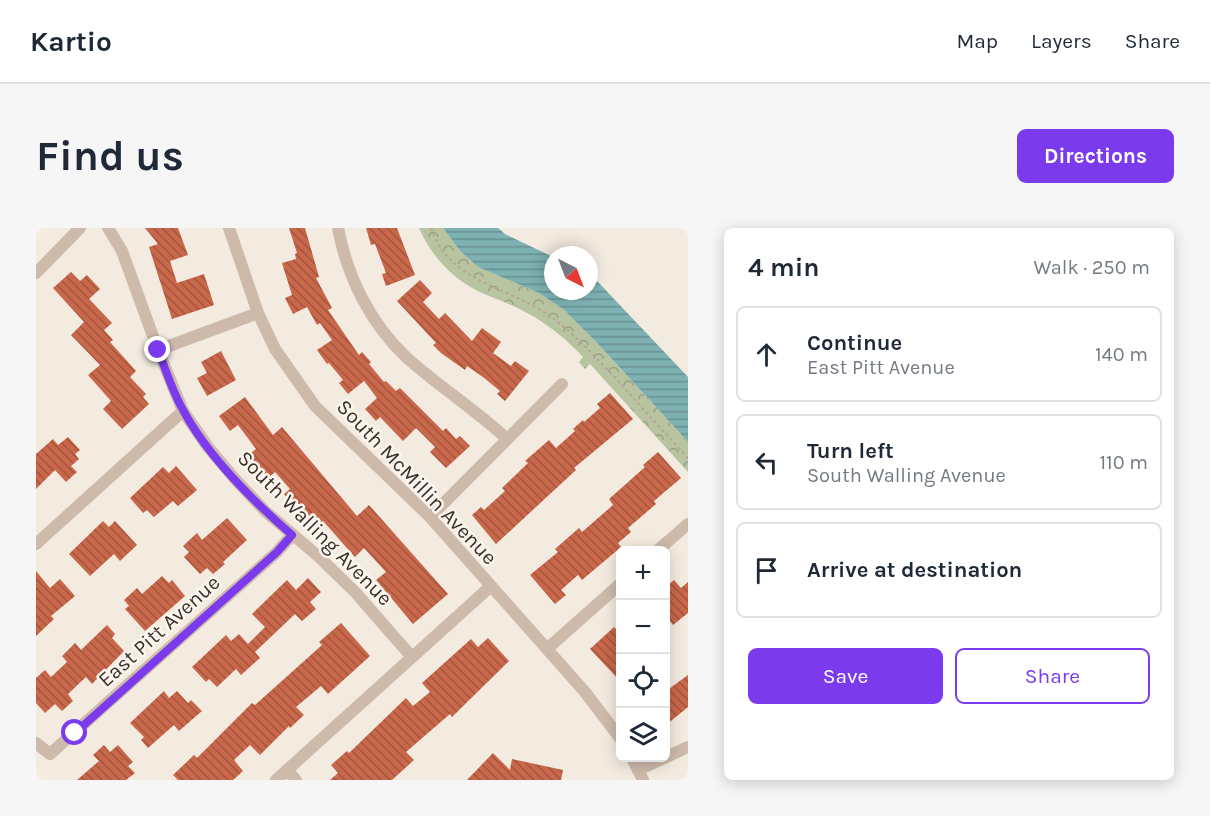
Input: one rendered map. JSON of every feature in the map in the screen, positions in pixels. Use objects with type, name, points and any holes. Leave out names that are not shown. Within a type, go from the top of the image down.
[{"type":"street","points":[[36,273],[80,228]]},
{"type":"street","name":"South Walling Avenue","points":[[108,228],[122,251],[183,411],[235,480],[265,511],[318,556],[355,592],[411,657]]},
{"type":"street","name":"South McMillin Avenue","points":[[229,228],[258,313],[275,349],[315,406],[430,517],[602,712],[616,731]]},
{"type":"street","points":[[338,228],[355,282],[367,309],[382,331],[420,369],[507,438]]},
{"type":"street","points":[[158,350],[258,313]]},
{"type":"street","points":[[430,517],[562,384]]},
{"type":"street","points":[[36,544],[183,411]]},
{"type":"street","points":[[663,546],[688,524]]},
{"type":"street","name":"East Pitt Avenue","points":[[36,743],[50,754],[277,552],[292,535]]},
{"type":"street","points":[[276,780],[491,586]]},
{"type":"street","points":[[547,649],[616,588]]},
{"type":"street","points":[[641,775],[688,747]]},
{"type":"street","points":[[287,770],[296,780]]},
{"type":"path","points":[[431,228],[441,248],[460,267],[481,282],[525,301],[549,316],[573,336],[596,357],[688,458]]},
{"type":"green space","points":[[419,228],[443,228],[460,251],[478,267],[539,293],[544,296],[544,300],[549,300],[564,310],[688,442],[688,472],[590,364],[585,369],[579,362],[583,357],[571,345],[551,328],[529,314],[462,282],[437,258]]},
{"type":"water","points":[[443,228],[498,228],[505,234],[544,253],[544,296],[478,267],[460,251]]},
{"type":"water","points":[[598,282],[688,377],[688,442],[599,345],[564,310],[549,300],[598,300]]},
{"type":"building","points":[[145,228],[178,228],[188,255],[170,261],[177,283],[204,274],[214,305],[172,319],[149,247],[158,244]]},
{"type":"building","points":[[289,228],[305,228],[319,277],[316,278],[332,308],[328,310],[359,355],[362,352],[384,382],[386,381],[396,391],[400,388],[443,431],[446,428],[456,439],[460,436],[470,446],[446,468],[430,452],[435,447],[416,428],[403,441],[380,417],[376,421],[365,409],[377,398],[364,381],[348,394],[339,383],[343,380],[317,350],[332,340],[320,323],[317,325],[307,307],[293,314],[285,298],[292,295],[282,263],[296,259],[295,254],[297,253]]},
{"type":"building","points":[[366,228],[397,228],[415,275],[386,286],[382,274],[386,273],[375,244],[371,245]]},
{"type":"building","points":[[71,272],[80,281],[87,275],[100,289],[89,299],[112,323],[104,330],[113,340],[110,342],[136,371],[130,377],[146,394],[143,397],[149,404],[122,429],[103,409],[111,401],[88,375],[100,365],[71,335],[84,322],[53,288]]},
{"type":"building","points":[[420,280],[432,293],[423,302],[439,319],[445,313],[472,341],[482,328],[501,342],[493,353],[511,366],[515,361],[529,371],[505,401],[497,394],[500,391],[483,377],[467,366],[465,370],[441,353],[433,345],[436,343],[397,301]]},
{"type":"building","points":[[221,351],[236,380],[207,396],[197,378],[207,373],[201,362]]},
{"type":"building","points":[[610,393],[633,419],[574,468],[576,470],[496,544],[472,515],[481,507],[484,510],[505,491],[502,488],[528,463],[525,461],[549,440],[556,448],[575,431],[573,429],[600,408],[597,404]]},
{"type":"building","points":[[245,397],[273,435],[282,427],[357,516],[369,505],[448,594],[413,624],[376,580],[386,572],[364,548],[355,557],[323,521],[317,526],[296,501],[292,504],[284,494],[290,489],[275,472],[268,478],[248,455],[256,449],[238,425],[230,431],[219,416]]},
{"type":"building","points":[[68,437],[80,450],[75,454],[79,459],[71,466],[77,472],[66,482],[55,470],[36,489],[36,454],[53,439],[58,445]]},
{"type":"building","points":[[658,452],[681,478],[628,528],[631,532],[618,543],[620,546],[616,546],[616,551],[582,580],[578,575],[561,590],[566,595],[555,604],[530,575],[558,552],[555,549],[579,528],[582,532],[613,505],[609,499],[645,467],[643,465]]},
{"type":"building","points":[[176,466],[197,490],[178,506],[173,501],[154,517],[147,510],[143,513],[130,498],[163,467],[169,473]]},
{"type":"building","points":[[227,518],[247,540],[213,574],[207,568],[200,574],[184,557],[189,552],[183,546],[197,533],[202,540]]},
{"type":"building","points":[[103,521],[109,527],[115,521],[137,545],[120,561],[114,554],[90,576],[69,554]]},
{"type":"building","points":[[36,571],[50,588],[60,579],[75,596],[51,616],[54,619],[36,636]]},
{"type":"building","points":[[162,576],[169,583],[172,580],[185,596],[145,631],[125,609],[129,606],[124,600],[137,588],[142,594]]},
{"type":"building","points":[[308,578],[321,592],[310,602],[316,609],[302,621],[295,614],[255,652],[260,658],[241,675],[236,669],[217,687],[209,679],[206,682],[192,667],[226,635],[231,641],[239,634],[248,644],[265,627],[252,614],[287,580],[296,590]]},
{"type":"building","points":[[674,580],[681,588],[688,582],[688,613],[673,625],[670,621],[670,584]]},
{"type":"building","points":[[341,623],[370,656],[328,694],[321,686],[296,707],[304,715],[290,728],[289,726],[260,755],[250,745],[234,760],[243,771],[233,780],[178,780],[173,775],[194,755],[197,758],[252,703],[255,705],[322,645],[319,642]]},
{"type":"building","points":[[107,625],[115,634],[112,638],[124,651],[92,684],[86,677],[68,694],[73,701],[62,711],[55,704],[45,713],[36,703],[36,678],[45,670],[51,677],[67,662],[62,656],[75,643],[81,650]]},
{"type":"building","points":[[614,627],[616,629],[616,677],[590,649]]},
{"type":"building","points":[[488,638],[509,661],[452,717],[450,714],[406,752],[414,760],[392,780],[330,780],[338,773],[331,765],[347,751],[349,753],[406,698],[413,706],[430,692],[422,683],[471,639],[478,647]]},
{"type":"building","points":[[688,675],[688,707],[670,722],[670,708],[670,688]]},
{"type":"building","points":[[164,691],[169,698],[177,691],[188,703],[191,700],[202,711],[179,731],[174,725],[148,748],[141,740],[144,737],[130,723]]},
{"type":"building","points":[[104,745],[110,752],[118,745],[133,762],[128,766],[135,773],[126,780],[77,780],[99,761],[93,755]]},
{"type":"building","points":[[493,753],[510,770],[512,759],[563,770],[561,780],[467,780]]},
{"type":"route","points":[[75,733],[277,552],[292,535],[235,480],[208,447],[183,411],[158,350]]}]
